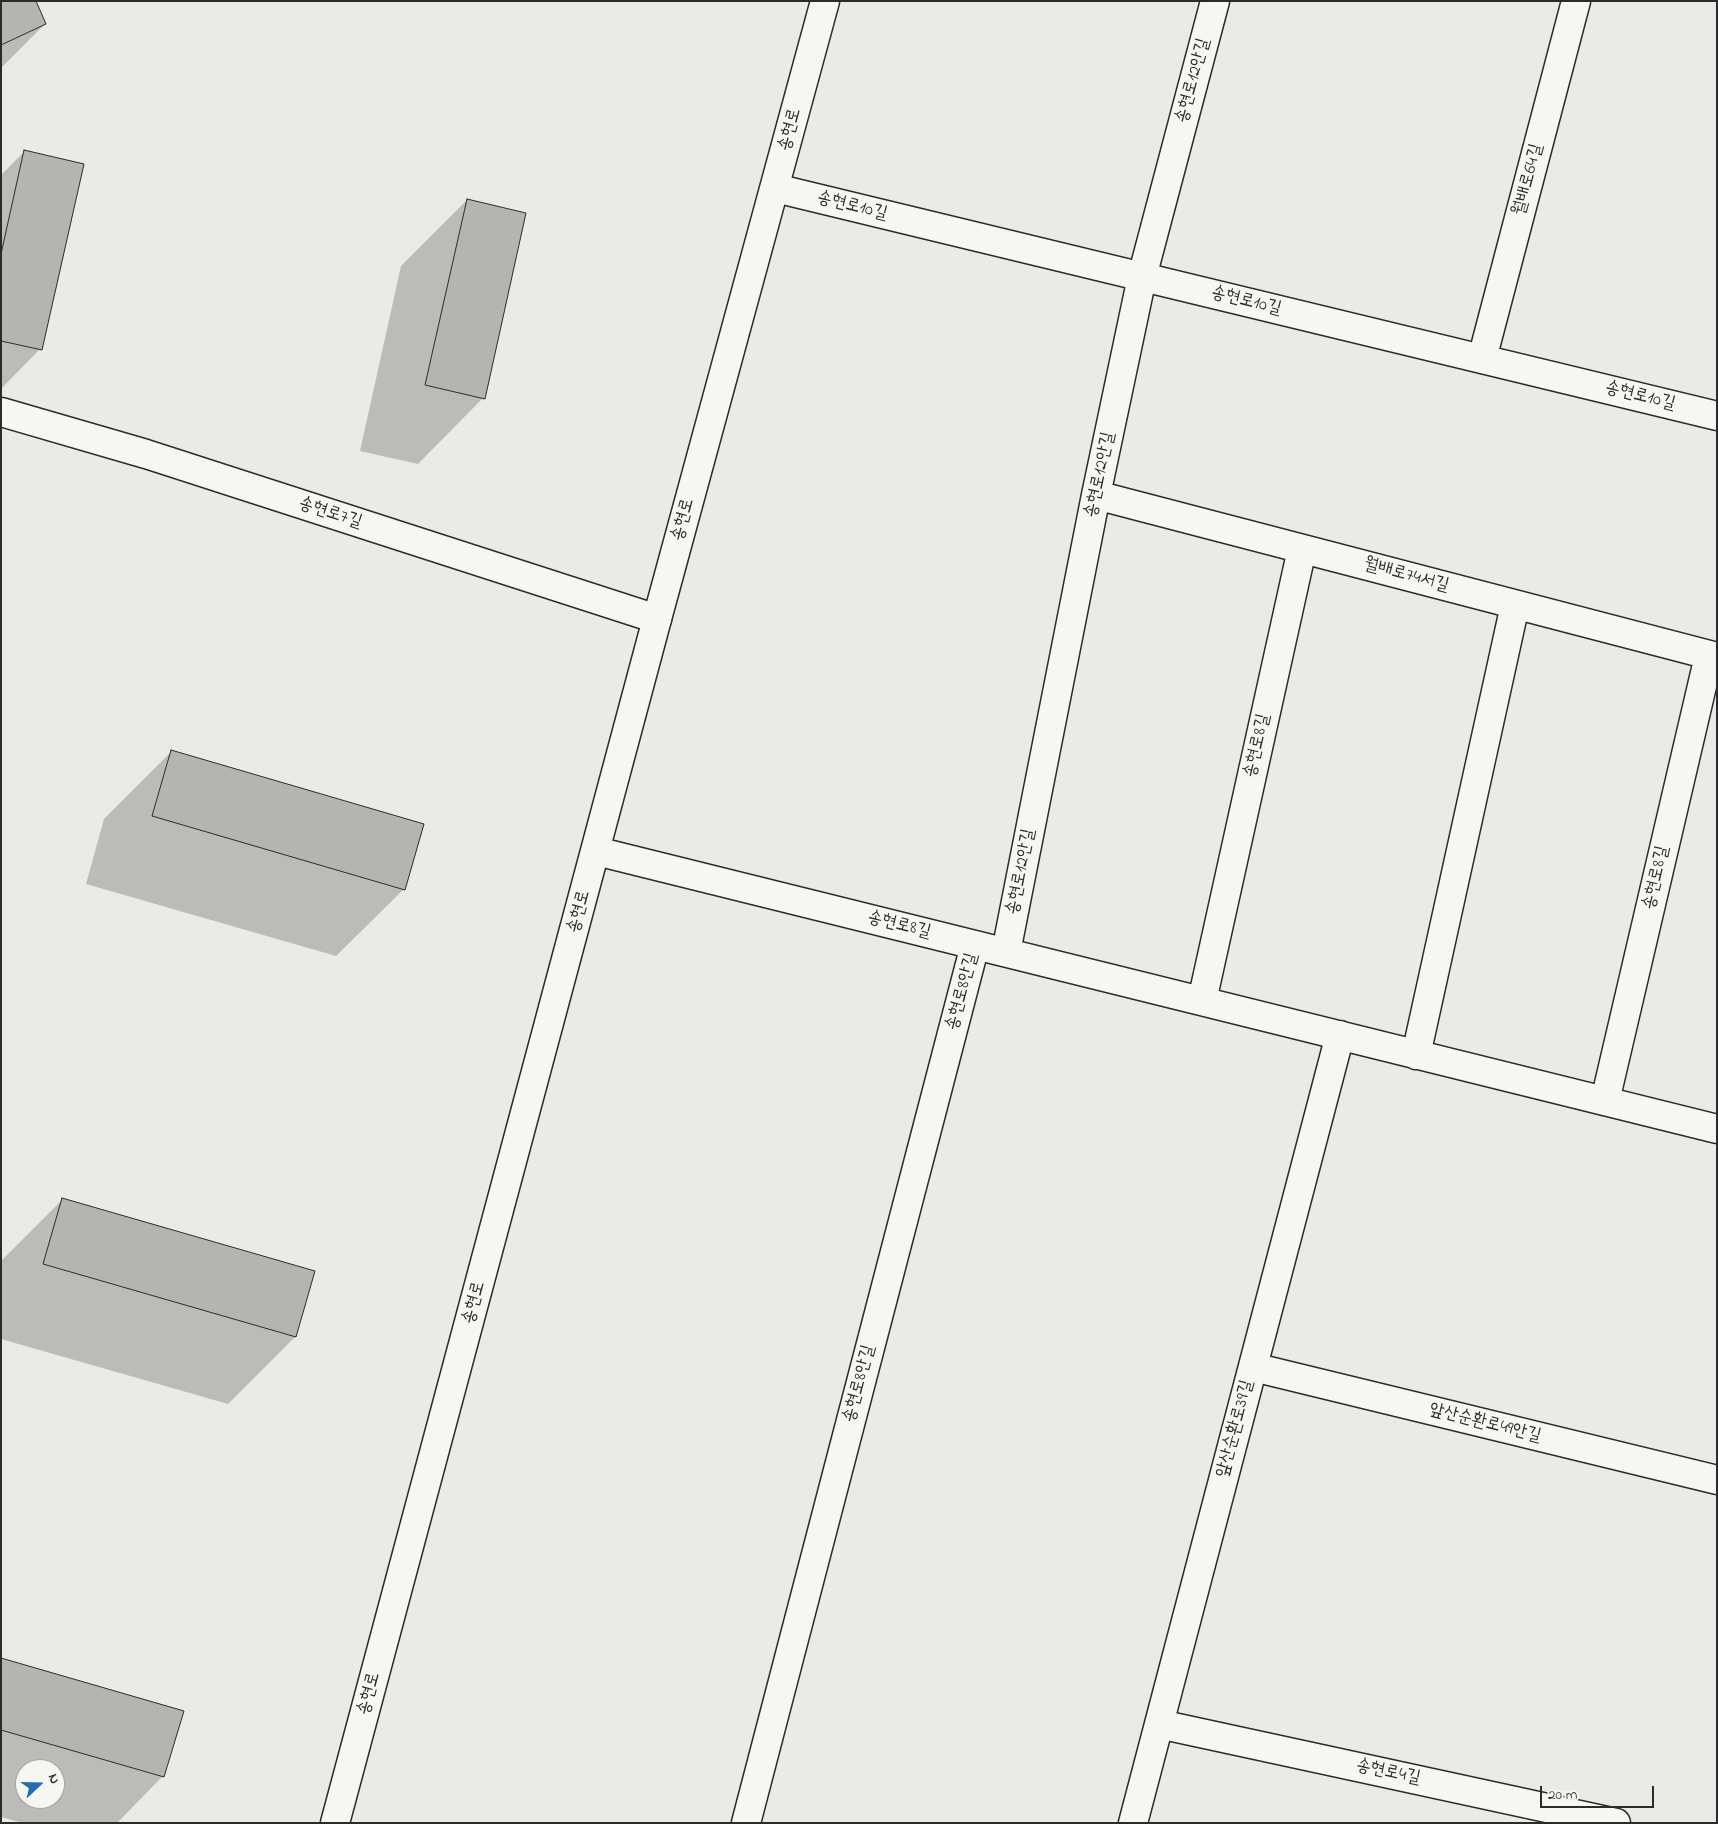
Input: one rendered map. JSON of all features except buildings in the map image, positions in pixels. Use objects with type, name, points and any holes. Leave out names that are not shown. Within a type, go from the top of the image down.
[{"type":"street","name":"송현로","points":[[335,1823],[596,851],[656,619],[825,1]]},
{"type":"street","name":"송현로12안길","points":[[1006,952],[1096,495],[1142,277],[1215,1]]},
{"type":"street","name":"월배로64길","points":[[1482,359],[1576,1]]},
{"type":"street","name":"송현로10길","points":[[775,188],[1717,416]]},
{"type":"street","name":"송현로7길","points":[[1,412],[146,454],[656,619]]},
{"type":"street","name":"월배로74서길","points":[[1096,495],[1713,656]]},
{"type":"street","name":"송현로8길","points":[[1202,1001],[1302,549]]},
{"type":"street","points":[[1416,1055],[1515,605]]},
{"type":"street","name":"송현로8길","points":[[1605,1101],[1713,656]]},
{"type":"street","name":"송현로8길","points":[[596,851],[1717,1129]]},
{"type":"street","name":"송현로8안길","points":[[746,1823],[975,945]]},
{"type":"street","name":"앞산순환로39길","points":[[1133,1823],[1340,1035]]},
{"type":"street","name":"앞산순환로49안길","points":[[1253,1367],[1717,1480]]},
{"type":"street","name":"송현로4길","points":[[1159,1724],[1616,1823]]}]
